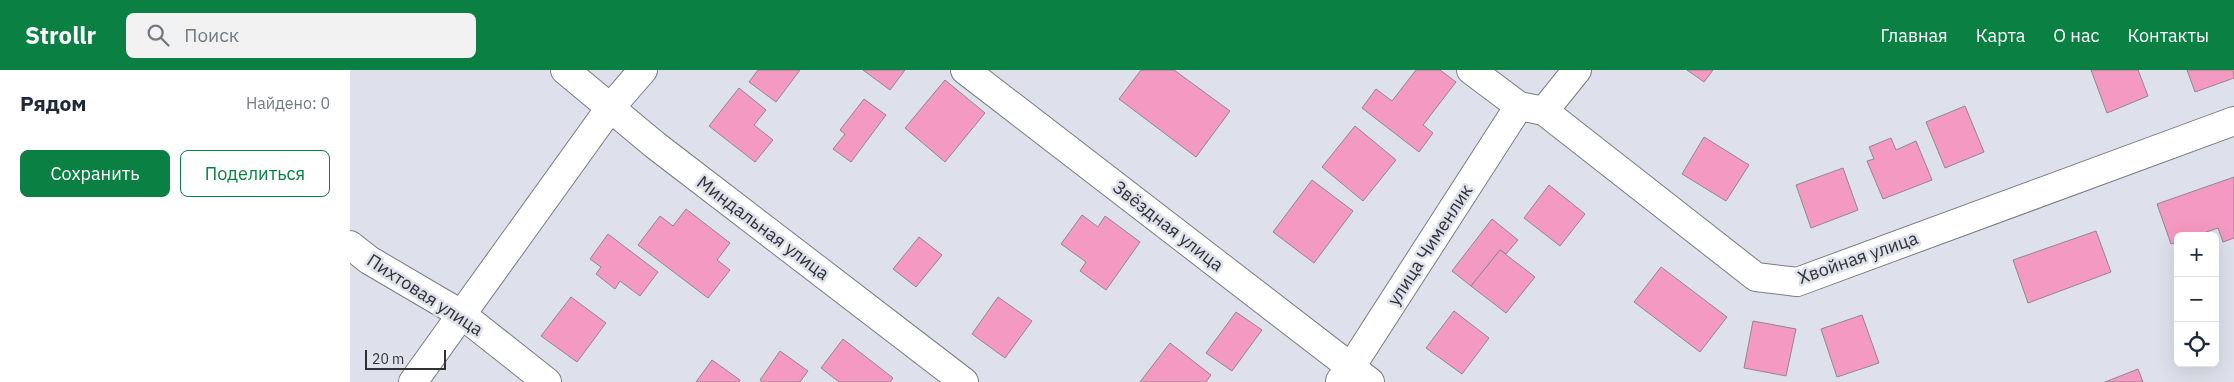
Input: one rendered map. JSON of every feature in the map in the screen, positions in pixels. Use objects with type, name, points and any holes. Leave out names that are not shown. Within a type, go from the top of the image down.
[{"type":"street","name":"Миндальная улица","points":[[565,70],[655,145],[964,382]]},
{"type":"street","points":[[413,382],[610,108],[643,70]]},
{"type":"street","name":"Звёздная улица","points":[[965,70],[1353,377]]},
{"type":"street","name":"Хвойная улица","points":[[1471,70],[1532,109],[1756,277],[1797,282],[2234,120]]},
{"type":"street","name":"улица Чименлик","points":[[1353,377],[1532,109],[1577,70]]},
{"type":"street","name":"Пихтовая улица","points":[[350,245],[369,260],[461,314],[547,382]]},
{"type":"building","points":[[758,70],[800,70],[776,102],[749,82]]},
{"type":"building","points":[[863,70],[905,70],[890,90]]},
{"type":"building","points":[[1141,70],[1174,70],[1230,111],[1196,157],[1119,99]]},
{"type":"building","points":[[1416,70],[1440,70],[1456,82],[1423,125],[1433,133],[1419,152],[1362,108],[1376,89],[1392,101]]},
{"type":"building","points":[[1687,70],[1713,70],[1704,82]]},
{"type":"building","points":[[2091,70],[2138,70],[2148,96],[2107,113]]},
{"type":"building","points":[[2187,70],[2233,70],[2234,78],[2195,92]]},
{"type":"building","points":[[945,80],[985,113],[945,162],[905,128]]},
{"type":"building","points":[[739,88],[766,110],[754,125],[773,140],[755,162],[709,126]]},
{"type":"building","points":[[864,99],[886,115],[851,162],[833,149],[845,134],[840,130]]},
{"type":"building","points":[[1965,106],[1984,152],[1945,168],[1926,122]]},
{"type":"building","points":[[1355,126],[1396,160],[1363,201],[1322,167]]},
{"type":"building","points":[[1704,137],[1749,165],[1726,201],[1682,174]]},
{"type":"building","points":[[1891,138],[1896,150],[1916,141],[1932,180],[1883,199],[1867,161],[1874,159],[1869,147]]},
{"type":"building","points":[[1843,168],[1858,210],[1811,228],[1796,185]]},
{"type":"building","points":[[2234,177],[2234,238],[2223,242],[2218,228],[2206,232],[2174,232],[2174,243],[2171,244],[2157,204]]},
{"type":"building","points":[[1312,180],[1353,211],[1314,263],[1273,232]]},
{"type":"building","points":[[1549,185],[1585,214],[1560,246],[1524,218]]},
{"type":"building","points":[[686,209],[730,243],[717,260],[730,270],[708,298],[638,245],[660,216],[673,226]]},
{"type":"building","points":[[1082,215],[1098,227],[1105,216],[1140,242],[1106,290],[1080,271],[1086,262],[1061,244]]},
{"type":"building","points":[[1492,219],[1518,240],[1506,254],[1500,250],[1471,286],[1452,271]]},
{"type":"building","points":[[2096,231],[2111,272],[2028,303],[2013,260]]},
{"type":"building","points":[[608,234],[658,272],[640,296],[620,281],[615,289],[596,274],[601,267],[590,259]]},
{"type":"building","points":[[919,237],[942,255],[916,287],[893,269]]},
{"type":"building","points":[[1500,250],[1535,277],[1506,313],[1471,286]]},
{"type":"building","points":[[1661,267],[1727,317],[1700,352],[1634,302]]},
{"type":"building","points":[[571,297],[606,323],[577,362],[541,336]]},
{"type":"building","points":[[998,297],[1032,321],[1005,358],[972,334]]},
{"type":"building","points":[[1454,311],[1489,338],[1462,374],[1426,348]]},
{"type":"building","points":[[1236,312],[1262,330],[1232,371],[1206,353]]},
{"type":"building","points":[[1862,315],[1879,363],[1837,377],[1821,329]]},
{"type":"building","points":[[1753,321],[1796,329],[1786,376],[1744,368]]},
{"type":"building","points":[[843,339],[893,378],[890,382],[839,382],[821,368]]},
{"type":"building","points":[[1170,343],[1211,375],[1206,382],[1140,382]]},
{"type":"building","points":[[780,351],[808,371],[800,382],[762,382],[760,380]]},
{"type":"building","points":[[712,360],[740,380],[739,382],[696,382]]},
{"type":"building","points":[[2138,369],[2143,382],[2105,382]]}]
